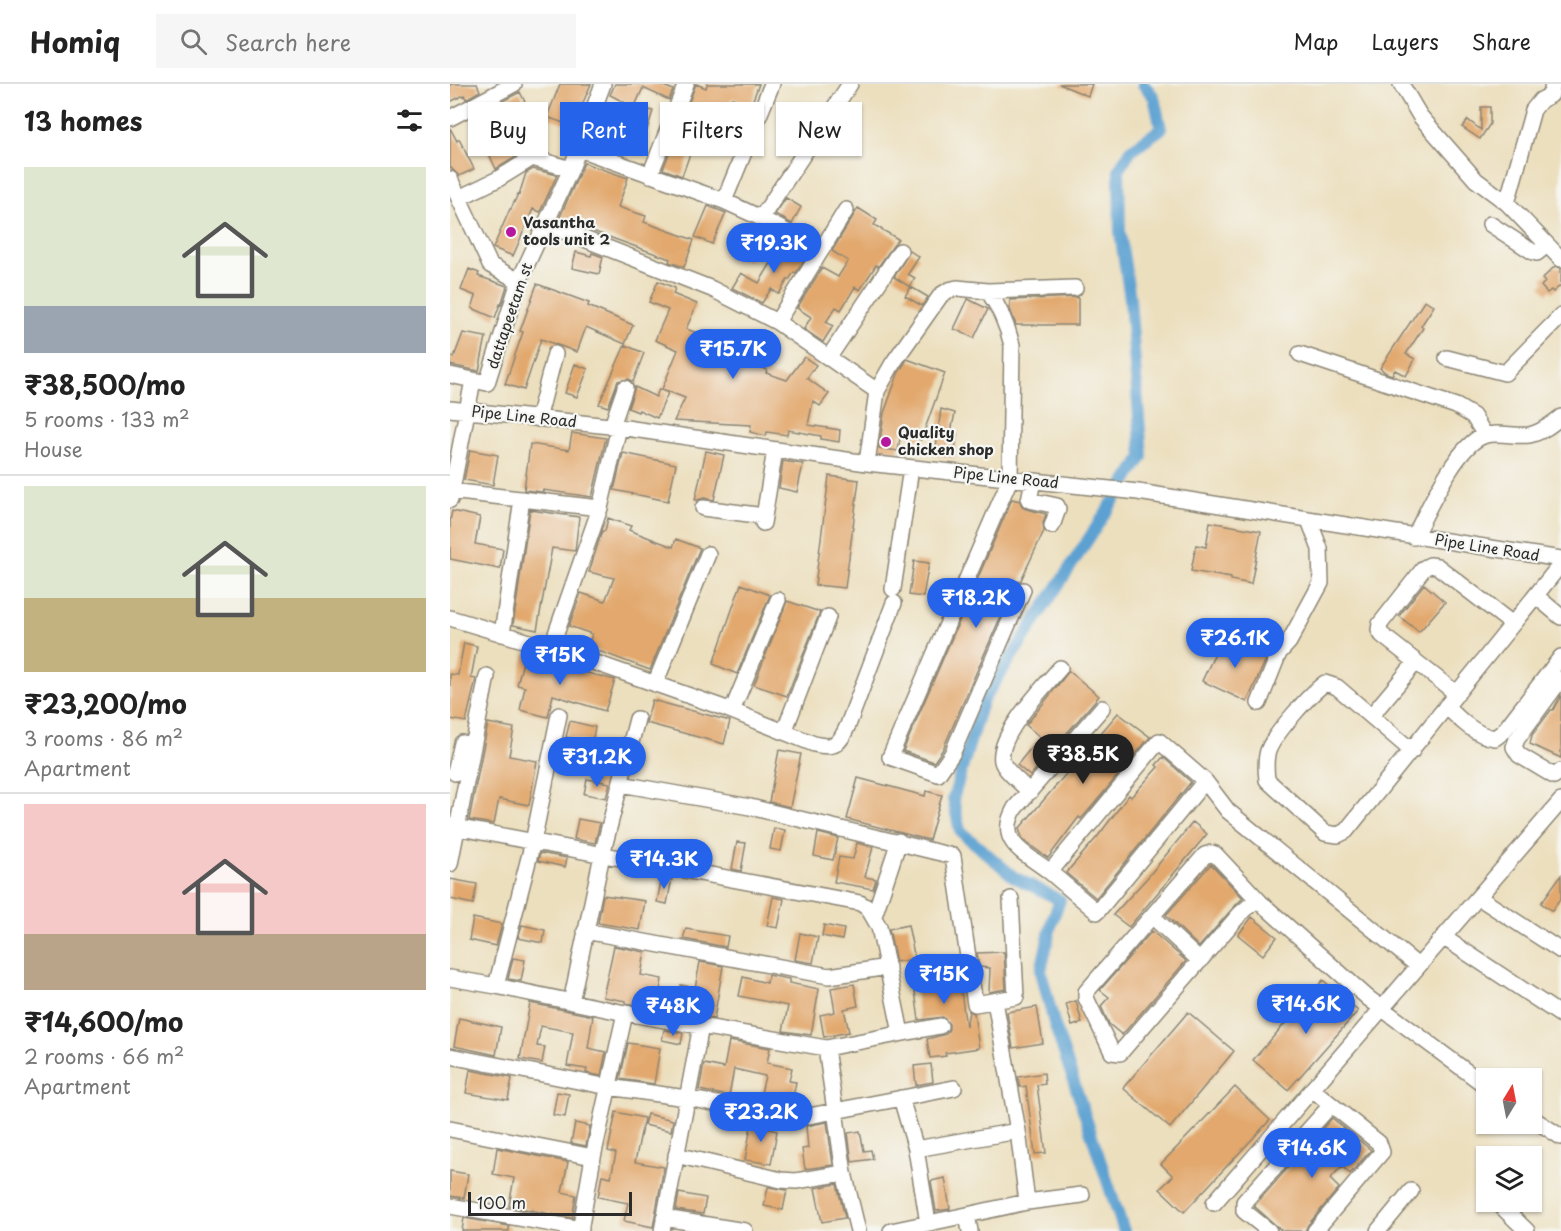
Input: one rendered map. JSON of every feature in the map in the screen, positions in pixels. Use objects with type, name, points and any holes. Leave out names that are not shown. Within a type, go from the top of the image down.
[{"type":"street","points":[[450,118],[486,90],[514,84]]},
{"type":"street","name":"dattapeetam st","points":[[596,102],[603,84]]},
{"type":"street","points":[[651,175],[686,84]]},
{"type":"street","points":[[724,201],[772,84]]},
{"type":"street","points":[[761,218],[850,84]]},
{"type":"street","points":[[1401,84],[1419,116],[1476,180],[1507,203],[1561,259]]},
{"type":"street","points":[[1507,203],[1533,110],[1541,100],[1555,92]]},
{"type":"street","name":"dattapeetam st","points":[[467,412],[519,280],[576,156]]},
{"type":"street","points":[[598,156],[724,201],[787,232]]},
{"type":"street","points":[[459,198],[532,158],[571,169]]},
{"type":"street","points":[[450,179],[490,265],[519,280]]},
{"type":"street","points":[[777,322],[846,210]]},
{"type":"street","points":[[1519,216],[1495,227],[1533,252],[1537,253],[1547,245]]},
{"type":"street","points":[[546,224],[712,289],[777,322],[877,391]]},
{"type":"street","points":[[828,357],[900,251]]},
{"type":"street","points":[[867,463],[877,391],[893,363],[941,295],[957,288],[988,291],[1075,288]]},
{"type":"street","points":[[988,291],[1008,327],[1012,345],[1010,479],[890,757],[938,774],[941,772],[952,754],[1023,590]]},
{"type":"street","points":[[1447,358],[1505,373],[1561,316]]},
{"type":"street","points":[[538,419],[555,354]]},
{"type":"street","points":[[1300,354],[1456,406],[1473,416],[1485,435]]},
{"type":"street","points":[[450,375],[480,382]]},
{"type":"street","points":[[551,648],[600,508],[625,388]]},
{"type":"street","name":"Pipe Line Road","points":[[450,409],[616,426],[867,463],[1138,492],[1561,561]]},
{"type":"street","points":[[467,412],[451,494],[600,508]]},
{"type":"street","points":[[1414,537],[1448,474],[1469,444],[1485,435],[1530,435],[1561,417]]},
{"type":"street","points":[[703,508],[764,520],[775,450]]},
{"type":"street","points":[[450,618],[551,648],[655,684],[732,711],[813,744],[826,747],[836,745],[842,739],[894,596],[911,468]]},
{"type":"street","points":[[1040,481],[1044,503],[1056,506],[1058,509],[1052,526]]},
{"type":"street","points":[[502,634],[522,499]]},
{"type":"street","points":[[1259,703],[1279,653],[1289,642],[1321,583],[1320,549],[1310,520]]},
{"type":"street","points":[[655,684],[708,554]]},
{"type":"street","points":[[1412,751],[1337,687],[1325,683],[1315,690],[1278,735],[1268,752],[1267,780],[1325,833],[1338,835],[1346,831],[1412,751],[1512,623],[1536,596],[1561,561]]},
{"type":"street","points":[[1457,694],[1382,635],[1379,630],[1380,624],[1424,568],[1430,565],[1437,566],[1512,623]]},
{"type":"street","points":[[1536,596],[1561,617]]},
{"type":"street","points":[[732,711],[778,600]]},
{"type":"street","points":[[784,732],[828,617]]},
{"type":"street","points":[[1446,706],[1480,734],[1495,738],[1503,732],[1561,657]]},
{"type":"street","points":[[1371,716],[1416,662]]},
{"type":"street","points":[[1030,792],[1004,765],[1002,752],[1013,726],[1060,668]]},
{"type":"street","points":[[454,772],[461,743],[487,676]]},
{"type":"street","points":[[1561,679],[1517,739],[1515,747],[1519,755],[1554,776],[1561,771]]},
{"type":"street","points":[[1102,708],[1030,792],[1011,816],[1007,825],[1011,842],[1096,912],[1205,781]]},
{"type":"street","points":[[496,986],[533,842],[559,715]]},
{"type":"street","points":[[571,1002],[602,855],[637,719]]},
{"type":"street","points":[[1050,872],[1159,741],[1205,781],[1228,811],[1418,966]]},
{"type":"street","points":[[450,864],[461,743]]},
{"type":"street","points":[[621,784],[750,807],[953,855],[975,1004],[1016,997],[1011,899]]},
{"type":"street","points":[[1214,1203],[1561,801]]},
{"type":"street","points":[[454,826],[860,903],[868,908],[879,927],[901,1034]]},
{"type":"street","points":[[874,916],[899,841]]},
{"type":"street","points":[[1260,902],[1254,902],[1240,914],[1120,1053],[1112,1052],[1086,998],[1086,993],[1205,855],[1212,853],[1260,902],[1382,1008],[1476,1078]]},
{"type":"street","points":[[1478,897],[1561,951]]},
{"type":"street","points":[[1152,916],[1200,961]]},
{"type":"street","points":[[585,931],[829,976],[888,967]]},
{"type":"street","points":[[1443,937],[1561,1015]]},
{"type":"street","points":[[450,978],[625,1013],[826,1048],[940,1026]]},
{"type":"street","points":[[995,1001],[1027,1202]]},
{"type":"street","points":[[450,1206],[581,1230],[593,1157],[625,1013]]},
{"type":"street","points":[[701,1026],[663,1224],[746,1231]]},
{"type":"street","points":[[826,1048],[844,1173],[858,1231]]},
{"type":"street","points":[[450,1056],[609,1087],[687,1098],[793,1118],[954,1088]]},
{"type":"street","points":[[1312,1089],[1379,1143],[1382,1152],[1316,1231]]},
{"type":"street","points":[[901,1098],[916,1149],[928,1223]]},
{"type":"street","points":[[1269,1231],[1244,1211],[1245,1202],[1331,1105]]},
{"type":"street","points":[[1542,1125],[1561,1137]]},
{"type":"street","points":[[450,1129],[593,1157]]},
{"type":"street","points":[[916,1149],[1017,1131]]},
{"type":"street","points":[[676,1155],[781,1180],[796,1181],[844,1173]]},
{"type":"street","points":[[1378,1231],[1412,1191]]},
{"type":"street","points":[[891,1231],[1027,1202],[1082,1195]]},
{"type":"street","points":[[1507,1212],[1527,1231]]},
{"type":"street","points":[[967,1215],[970,1231]]},
{"type":"building","points":[[450,84],[477,84],[480,91],[466,99],[464,95],[450,102]]},
{"type":"building","points":[[560,84],[591,84],[583,102],[560,102],[560,122],[548,117]]},
{"type":"building","points":[[615,84],[659,84],[673,90],[669,100],[643,88],[637,102],[624,102],[610,95]]},
{"type":"building","points":[[696,84],[706,88],[707,84],[759,84],[752,102],[743,102],[732,98],[730,102],[689,102]]},
{"type":"building","points":[[1059,84],[1092,84],[1088,96]]},
{"type":"building","points":[[520,92],[525,102],[501,102]]},
{"type":"building","points":[[1481,107],[1490,107],[1490,124],[1480,139],[1462,127],[1468,120],[1481,130]]},
{"type":"building","points":[[648,110],[653,111],[648,127]]},
{"type":"building","points":[[450,128],[457,141],[459,139],[474,169],[459,176],[450,167]]},
{"type":"building","points":[[490,156],[518,156],[496,169]]},
{"type":"building","points":[[668,156],[689,156],[682,176],[663,169]]},
{"type":"building","points":[[584,163],[628,178],[618,207],[646,216],[644,222],[694,240],[684,267],[669,262],[670,259],[559,219]]},
{"type":"building","points":[[533,169],[557,175],[540,212],[533,209],[513,256],[493,248],[510,209],[519,195],[526,173]]},
{"type":"building","points":[[786,198],[801,207],[792,224],[775,214]]},
{"type":"building","points":[[708,206],[726,213],[712,244],[695,237]]},
{"type":"building","points":[[858,208],[877,220],[874,225],[898,239],[878,267],[876,265],[860,290],[855,287],[841,310],[836,307],[826,322],[833,326],[823,342],[804,329],[811,317],[797,308],[822,268],[838,277],[848,261],[832,251]]},
{"type":"building","points":[[751,227],[765,232],[748,261],[736,254]]},
{"type":"building","points":[[788,242],[810,251],[779,294],[771,289],[762,303],[732,288],[741,273],[759,283],[779,250],[781,251]]},
{"type":"building","points":[[910,251],[919,257],[908,274],[915,278],[910,287],[894,277]]},
{"type":"building","points":[[576,252],[591,256],[592,253],[603,257],[599,274],[572,268]]},
{"type":"building","points":[[1555,266],[1561,268],[1561,285],[1553,292],[1551,290],[1547,293],[1541,286],[1545,282],[1542,279]]},
{"type":"building","points":[[469,269],[479,273],[478,276],[507,286],[495,318],[472,308],[476,296],[461,290]]},
{"type":"building","points":[[658,281],[675,288],[673,294],[697,304],[686,329],[712,338],[767,370],[766,373],[787,380],[804,357],[816,365],[807,378],[829,394],[820,406],[813,401],[808,425],[840,430],[839,442],[788,430],[787,435],[767,432],[766,436],[750,432],[751,425],[674,421],[685,398],[662,389],[678,350],[655,340],[668,310],[649,302]]},
{"type":"building","points":[[537,284],[589,303],[588,306],[633,325],[625,344],[586,327],[577,352],[541,339],[524,390],[505,384],[523,332],[520,331]]},
{"type":"building","points":[[911,287],[928,297],[922,306],[905,296]]},
{"type":"building","points":[[1078,297],[1078,325],[1016,325],[1010,309],[1010,300]]},
{"type":"building","points":[[968,299],[988,309],[974,338],[954,329]]},
{"type":"building","points":[[1425,300],[1434,306],[1406,354],[1415,359],[1406,376],[1395,370],[1392,375],[1386,373],[1380,368]]},
{"type":"building","points":[[463,333],[486,337],[479,371],[450,365],[450,356],[454,357]]},
{"type":"building","points":[[625,345],[644,353],[633,382],[628,379],[618,381],[608,407],[599,404]]},
{"type":"building","points":[[907,359],[945,373],[921,440],[901,432],[898,451],[879,448],[884,413],[898,374]]},
{"type":"building","points":[[575,364],[588,369],[577,397],[565,393]]},
{"type":"building","points":[[635,387],[656,397],[659,389],[668,393],[657,418],[628,408]]},
{"type":"building","points":[[941,409],[955,413],[951,432],[957,433],[954,458],[935,455]]},
{"type":"building","points":[[572,433],[606,438],[592,497],[543,490],[542,492],[524,490],[530,444],[569,450]]},
{"type":"building","points":[[470,450],[498,455],[493,485],[464,480]]},
{"type":"building","points":[[706,451],[724,455],[714,500],[704,498],[695,500]]},
{"type":"building","points":[[623,453],[676,464],[668,501],[614,490]]},
{"type":"building","points":[[783,461],[803,464],[797,492],[779,488]]},
{"type":"building","points":[[829,476],[859,480],[845,588],[815,585]]},
{"type":"building","points":[[1012,499],[1020,501],[1022,507],[1026,509],[1046,514],[1043,523],[1044,531],[1021,580],[1014,586],[943,749],[934,762],[903,751]]},
{"type":"building","points":[[530,510],[579,517],[575,551],[552,548],[537,630],[513,625]]},
{"type":"building","points":[[452,511],[480,517],[475,544],[503,549],[500,569],[450,559]]},
{"type":"building","points":[[608,518],[631,526],[629,530],[673,547],[676,539],[700,548],[650,670],[588,647],[592,634],[569,626],[581,593],[605,601],[614,578],[589,572]]},
{"type":"building","points":[[1210,522],[1261,531],[1251,584],[1191,571],[1196,545],[1206,547]]},
{"type":"building","points":[[914,561],[929,563],[923,597],[909,595]]},
{"type":"building","points":[[741,584],[770,595],[737,674],[713,664]]},
{"type":"building","points":[[1424,584],[1445,602],[1419,632],[1399,616]]},
{"type":"building","points":[[787,601],[820,612],[787,696],[754,685]]},
{"type":"building","points":[[1223,637],[1267,657],[1247,702],[1202,681]]},
{"type":"building","points":[[464,643],[477,646],[471,678],[476,679],[466,722],[450,719],[450,674],[458,675]]},
{"type":"building","points":[[525,654],[615,680],[605,711],[553,695],[548,717],[520,710],[525,687],[517,685]]},
{"type":"building","points":[[1069,671],[1099,696],[1030,776],[1017,765],[1040,737],[1026,725]]},
{"type":"building","points":[[1561,695],[1561,758],[1530,744],[1532,735],[1553,710]]},
{"type":"building","points":[[652,700],[730,721],[724,744],[646,723]]},
{"type":"building","points":[[1118,713],[1150,737],[1081,819],[1079,817],[1048,858],[1023,840],[1019,829]]},
{"type":"building","points":[[570,721],[595,727],[592,743],[566,737]]},
{"type":"building","points":[[488,723],[514,728],[509,756],[537,761],[529,805],[499,799],[494,824],[469,820]]},
{"type":"building","points":[[779,750],[801,754],[790,807],[769,802]]},
{"type":"building","points":[[1163,757],[1191,782],[1096,898],[1066,873],[1129,795],[1131,797],[1158,767],[1156,765]]},
{"type":"building","points":[[858,778],[925,796],[926,791],[942,795],[929,840],[847,819]]},
{"type":"building","points":[[587,779],[610,783],[606,798],[584,794]]},
{"type":"building","points":[[578,819],[600,823],[595,843],[574,839]]},
{"type":"building","points":[[1193,822],[1207,834],[1129,927],[1113,915]]},
{"type":"building","points":[[774,828],[785,830],[781,851],[770,849]]},
{"type":"building","points":[[818,833],[838,838],[833,860],[814,856]]},
{"type":"building","points":[[737,842],[746,843],[741,871],[732,869]]},
{"type":"building","points":[[857,843],[873,847],[865,877],[876,879],[873,889],[834,882],[839,857],[853,859]]},
{"type":"building","points":[[540,853],[567,858],[565,867],[538,861]]},
{"type":"building","points":[[1211,864],[1243,898],[1199,947],[1166,915]]},
{"type":"building","points":[[1561,875],[1561,898],[1552,911],[1541,903]]},
{"type":"building","points":[[662,876],[672,878],[667,904],[657,902]]},
{"type":"building","points":[[450,879],[477,884],[473,904],[450,899]]},
{"type":"building","points":[[603,895],[645,901],[640,930],[598,923]]},
{"type":"building","points":[[773,897],[784,899],[778,928],[767,926]]},
{"type":"building","points":[[1252,917],[1277,937],[1263,955],[1238,935]]},
{"type":"building","points":[[473,918],[502,924],[496,946],[469,940]]},
{"type":"building","points":[[522,925],[545,930],[543,943],[518,938]]},
{"type":"building","points":[[824,925],[844,929],[842,940],[822,936]]},
{"type":"building","points":[[908,925],[915,959],[896,962],[889,929]]},
{"type":"building","points":[[686,929],[728,936],[726,947],[683,939]]},
{"type":"building","points":[[1152,931],[1186,961],[1122,1035],[1109,1024],[1101,1006],[1109,997],[1100,990]]},
{"type":"building","points":[[800,933],[818,937],[813,963],[795,960]]},
{"type":"building","points":[[614,946],[645,952],[641,975],[662,979],[657,1009],[603,997]]},
{"type":"building","points":[[1004,952],[1006,989],[989,992],[990,968],[979,967],[977,953]]},
{"type":"building","points":[[956,956],[966,1027],[969,1011],[974,1013],[979,1048],[945,1053],[946,1056],[930,1058],[927,1039],[946,1034],[949,1024],[943,1017],[919,1020],[911,962]]},
{"type":"building","points":[[513,958],[525,960],[521,981],[508,979]]},
{"type":"building","points":[[700,962],[723,966],[714,1019],[676,1012],[681,985],[695,988]]},
{"type":"building","points":[[768,975],[789,979],[789,983],[819,989],[811,1035],[783,1031],[788,1006],[739,996],[743,977],[767,983]]},
{"type":"building","points":[[1323,980],[1358,1011],[1288,1090],[1253,1060]]},
{"type":"building","points":[[854,984],[858,1006],[844,1009],[849,1032],[824,1037],[820,1015],[835,1012],[831,988]]},
{"type":"building","points":[[1076,1001],[1082,1023],[1072,1026],[1066,1004]]},
{"type":"building","points":[[530,1003],[593,1016],[588,1048],[606,1052],[601,1076],[586,1073],[587,1069],[567,1066],[573,1032],[541,1026],[537,1046],[545,1047],[542,1063],[520,1059]]},
{"type":"building","points":[[1037,1007],[1043,1043],[1013,1048],[1007,1012]]},
{"type":"building","points":[[1188,1012],[1234,1051],[1170,1128],[1123,1088]]},
{"type":"building","points":[[459,1018],[501,1027],[496,1055],[454,1046]]},
{"type":"building","points":[[664,1030],[683,1033],[681,1044],[662,1040]]},
{"type":"building","points":[[729,1041],[770,1048],[767,1063],[792,1068],[789,1081],[796,1082],[791,1108],[759,1102],[765,1076],[734,1069],[729,1096],[699,1090],[704,1064],[724,1068]]},
{"type":"building","points":[[628,1043],[660,1048],[654,1084],[620,1079]]},
{"type":"building","points":[[931,1064],[933,1082],[916,1085],[914,1066]]},
{"type":"building","points":[[470,1070],[512,1078],[508,1100],[466,1093]]},
{"type":"building","points":[[1044,1073],[1045,1084],[1037,1085],[1046,1153],[1035,1154],[1026,1086],[1020,1087],[1018,1077]]},
{"type":"building","points":[[1235,1087],[1270,1120],[1184,1212],[1160,1189],[1173,1176],[1161,1164]]},
{"type":"building","points":[[557,1092],[569,1094],[565,1117],[553,1115]]},
{"type":"building","points":[[616,1112],[644,1118],[635,1162],[664,1167],[653,1227],[624,1221],[628,1203],[598,1197],[602,1175],[611,1177],[616,1153],[608,1151]]},
{"type":"building","points":[[647,1114],[673,1120],[671,1131],[644,1125]]},
{"type":"building","points":[[1332,1118],[1371,1150],[1350,1174],[1342,1166],[1330,1179],[1339,1188],[1305,1231],[1282,1231],[1254,1206]]},
{"type":"building","points":[[752,1120],[770,1124],[769,1129],[777,1131],[771,1164],[745,1160]]},
{"type":"building","points":[[827,1122],[833,1165],[805,1169],[802,1149],[808,1148],[806,1126]]},
{"type":"building","points":[[575,1123],[590,1126],[586,1146],[571,1143]]},
{"type":"building","points":[[860,1131],[864,1151],[871,1150],[873,1159],[852,1162],[848,1133]]},
{"type":"building","points":[[497,1148],[568,1162],[562,1192],[576,1195],[572,1218],[509,1206],[514,1178],[493,1174]]},
{"type":"building","points":[[450,1171],[468,1174],[464,1198],[450,1196]]},
{"type":"building","points":[[945,1178],[950,1209],[936,1211],[931,1181]]},
{"type":"building","points":[[837,1184],[845,1218],[822,1222],[815,1188]]},
{"type":"building","points":[[768,1187],[787,1190],[783,1210],[764,1206]]},
{"type":"building","points":[[679,1193],[706,1198],[703,1214],[676,1210]]},
{"type":"building","points":[[464,1218],[509,1226],[509,1231],[462,1231]]},
{"type":"waterway","points":[[1124,1231],[1054,1023],[1041,971],[1052,921],[1060,900],[1014,877],[960,831],[953,799],[982,702],[1142,457],[1130,299],[1120,233],[1119,169],[1131,150],[1161,129],[1154,97],[1143,84]]},
{"type":"place","name":"Vasantha tools unit 2","points":[[511,232]]},
{"type":"place","name":"Quality chicken shop","points":[[886,442]]}]
